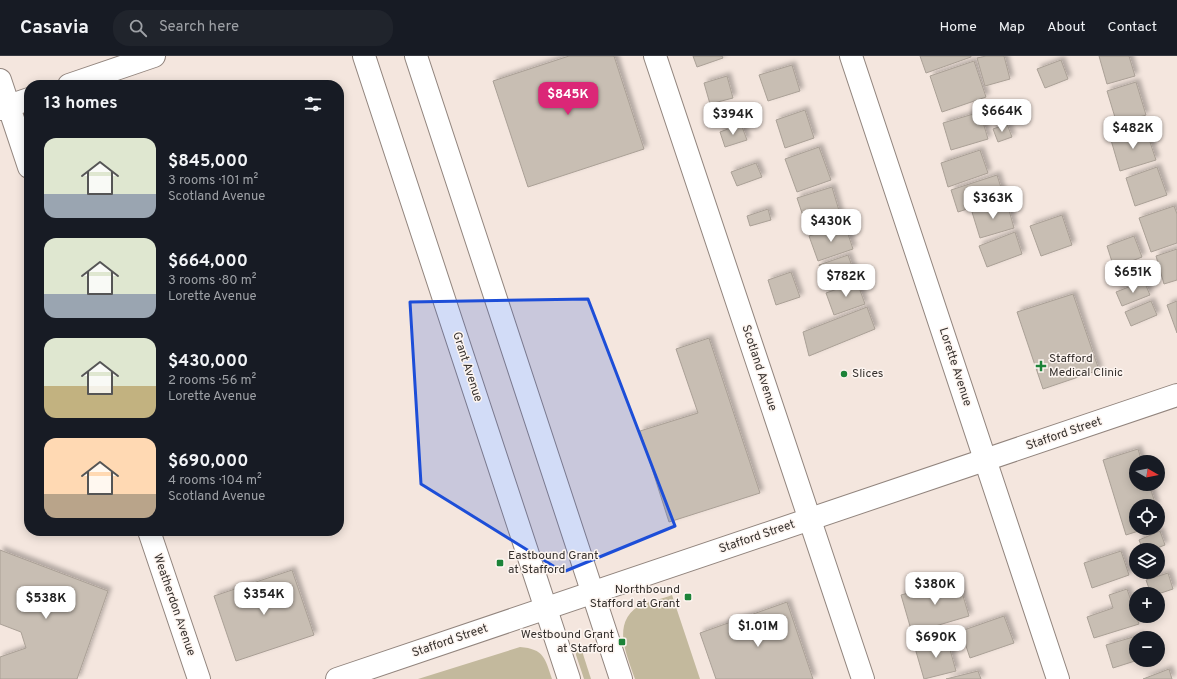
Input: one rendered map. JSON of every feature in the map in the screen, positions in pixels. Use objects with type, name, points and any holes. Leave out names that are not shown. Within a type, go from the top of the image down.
[{"type":"street","points":[[84,80],[154,56]]},
{"type":"street","name":"Grant Avenue","points":[[364,56],[570,679]]},
{"type":"street","points":[[416,56],[621,679]]},
{"type":"street","name":"Scotland Avenue","points":[[655,56],[863,679]]},
{"type":"street","name":"Lorette Avenue","points":[[851,56],[1058,679]]},
{"type":"street","points":[[0,80],[4,107],[24,155]]},
{"type":"street","points":[[4,107],[24,101]]},
{"type":"street","name":"Stafford Street","points":[[337,679],[1177,395]]},
{"type":"street","name":"Weatherdon Avenue","points":[[151,536],[199,679]]},
{"type":"highlighted area","points":[[588,299],[675,526],[563,572],[421,484],[410,302]]},
{"type":"shaded area","points":[[672,595],[700,679],[635,679],[625,650],[623,630],[625,621],[630,613],[639,606]]},
{"type":"shaded area","points":[[577,643],[582,651],[591,679],[584,679],[576,655]]},
{"type":"shaded area","points":[[520,647],[539,652],[545,660],[552,679],[418,679]]},
{"type":"building","points":[[569,56],[614,56],[644,149],[528,187],[493,81]]},
{"type":"building","points":[[693,56],[722,56],[723,58],[697,67]]},
{"type":"building","points":[[920,56],[971,56],[971,57],[926,73]]},
{"type":"building","points":[[986,56],[1004,56],[1010,79],[985,86],[977,58]]},
{"type":"building","points":[[1099,56],[1129,56],[1135,76],[1107,84]]},
{"type":"building","points":[[1061,60],[1068,79],[1045,88],[1037,69]]},
{"type":"building","points":[[974,61],[986,97],[942,112],[930,76]]},
{"type":"building","points":[[792,65],[800,91],[768,101],[759,75]]},
{"type":"building","points":[[727,76],[733,98],[710,104],[704,83]]},
{"type":"building","points":[[1136,82],[1146,115],[1117,124],[1107,91]]},
{"type":"building","points":[[805,110],[814,138],[785,148],[776,120]]},
{"type":"building","points":[[980,112],[988,139],[951,150],[943,123]]},
{"type":"building","points":[[741,124],[747,140],[725,147],[720,132]]},
{"type":"building","points":[[1007,124],[1012,137],[998,142],[993,129]]},
{"type":"building","points":[[1146,130],[1156,160],[1120,171],[1111,140]]},
{"type":"building","points":[[819,147],[831,180],[797,192],[785,159]]},
{"type":"building","points":[[980,150],[988,173],[948,187],[941,163]]},
{"type":"building","points":[[756,163],[762,177],[737,186],[731,172]]},
{"type":"building","points":[[1157,167],[1167,195],[1135,206],[1126,178]]},
{"type":"building","points":[[997,175],[1004,197],[958,212],[951,190]]},
{"type":"building","points":[[832,187],[840,214],[806,225],[797,198]]},
{"type":"building","points":[[1007,203],[1014,228],[980,238],[972,212]]},
{"type":"building","points":[[1174,206],[1177,214],[1177,243],[1151,252],[1139,218]]},
{"type":"building","points":[[768,209],[771,220],[750,226],[747,216]]},
{"type":"building","points":[[1062,215],[1072,245],[1041,256],[1030,226]]},
{"type":"building","points":[[845,225],[853,249],[818,261],[809,236]]},
{"type":"building","points":[[1015,232],[1022,254],[987,267],[979,246]]},
{"type":"building","points":[[1134,236],[1142,257],[1114,268],[1107,246]]},
{"type":"building","points":[[1177,249],[1177,280],[1164,284],[1156,256]]},
{"type":"building","points":[[848,255],[856,277],[826,287],[819,265]]},
{"type":"building","points":[[791,272],[800,297],[776,305],[768,280]]},
{"type":"building","points":[[1144,281],[1150,295],[1122,306],[1116,292]]},
{"type":"building","points":[[857,282],[865,304],[834,315],[826,293]]},
{"type":"building","points":[[1073,294],[1099,370],[1043,389],[1017,312]]},
{"type":"building","points":[[1151,301],[1157,315],[1131,326],[1125,312]]},
{"type":"building","points":[[1177,301],[1177,333],[1167,305]]},
{"type":"building","points":[[867,307],[875,329],[809,356],[803,332]]},
{"type":"building","points":[[709,338],[760,493],[669,522],[640,431],[698,413],[676,349]]},
{"type":"building","points":[[1138,449],[1140,455],[1129,455],[1129,491],[1151,491],[1154,499],[1129,499],[1129,534],[1126,535],[1103,460]]},
{"type":"building","points":[[1151,535],[1161,535],[1164,543],[1140,543],[1139,540]]},
{"type":"building","points":[[0,550],[108,591],[77,679],[0,679],[0,657],[26,648],[21,632],[0,624]]},
{"type":"building","points":[[1121,551],[1129,575],[1092,588],[1084,563]]},
{"type":"building","points":[[292,570],[314,635],[236,661],[214,596]]},
{"type":"building","points":[[1168,573],[1173,589],[1165,592],[1165,587],[1148,587],[1146,580],[1165,579],[1165,574]]},
{"type":"building","points":[[958,579],[969,616],[912,633],[901,595]]},
{"type":"building","points":[[1127,589],[1129,595],[1129,623],[1139,624],[1094,638],[1087,617],[1113,608],[1109,595]]},
{"type":"building","points":[[787,602],[813,679],[716,679],[700,633]]},
{"type":"building","points":[[1004,616],[1014,643],[970,658],[961,631]]},
{"type":"building","points":[[1129,638],[1129,663],[1113,668],[1106,645]]},
{"type":"building","points":[[947,639],[956,671],[924,679],[915,648]]},
{"type":"building","points":[[1169,669],[1172,679],[1143,679]]},
{"type":"building","points":[[978,671],[981,679],[946,679]]},
{"type":"place","name":"Stafford Medical Clinic","points":[[1041,366]]},
{"type":"place","name":"Slices","points":[[844,374]]},
{"type":"place","name":"Eastbound Grant at Stafford","points":[[500,563]]},
{"type":"place","name":"Northbound Stafford at Grant","points":[[688,597]]},
{"type":"place","name":"Westbound Grant at Stafford","points":[[622,642]]}]
